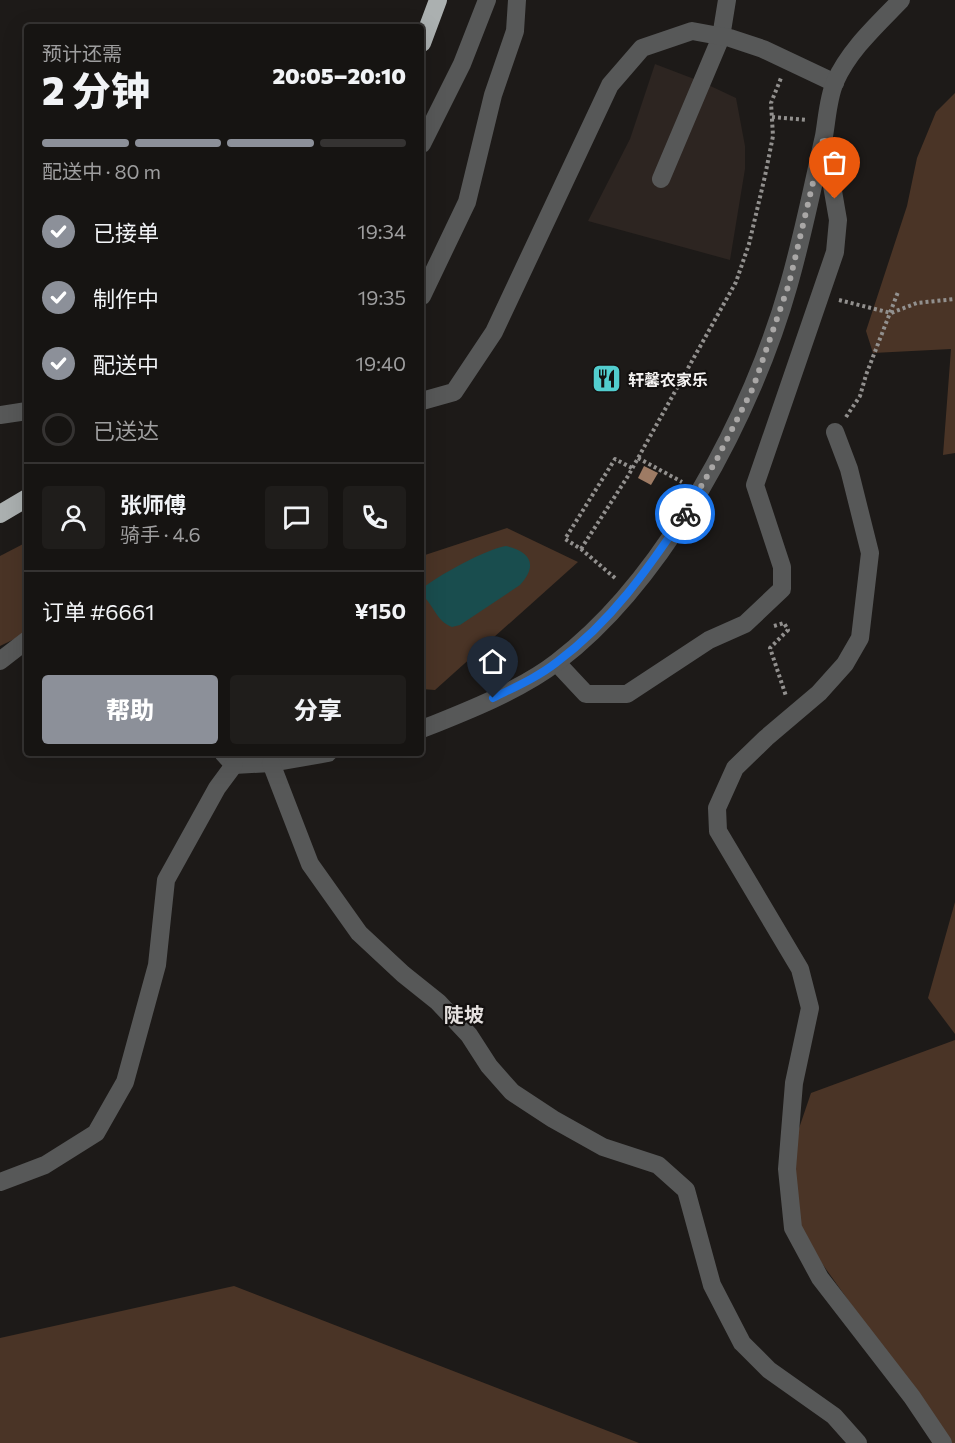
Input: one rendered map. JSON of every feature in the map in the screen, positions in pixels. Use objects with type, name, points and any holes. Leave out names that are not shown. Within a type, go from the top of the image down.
[{"type":"highway","points":[[424,38],[438,0]]},
{"type":"highway","points":[[0,514],[24,500]]},
{"type":"street","points":[[424,140],[462,64],[488,0]]},
{"type":"street","points":[[424,292],[467,202],[493,95],[514,31],[517,0]]},
{"type":"street","points":[[661,179],[726,37],[727,0]]},
{"type":"street","points":[[424,728],[526,682],[557,663],[608,618],[643,577],[685,514],[717,459],[753,388],[789,284],[835,83],[861,41],[901,0]]},
{"type":"street","points":[[424,400],[454,392],[494,332],[610,85],[642,48],[692,32],[726,37],[763,49],[835,83]]},
{"type":"street","points":[[557,663],[586,694],[627,693],[709,640],[745,624],[782,589],[782,567],[755,485],[835,252],[838,220],[825,129]]},
{"type":"street","points":[[0,415],[24,411]]},
{"type":"street","points":[[835,432],[849,469],[870,553],[860,638],[845,664],[819,693],[735,768],[717,808],[718,831],[800,969],[810,1008],[794,1083],[787,1169],[793,1228],[820,1278],[912,1397],[943,1443]]},
{"type":"street","points":[[0,661],[24,642]]},
{"type":"street","points":[[0,1182],[45,1165],[96,1133],[125,1082],[157,965],[166,880],[217,788],[229,759],[270,763],[311,756]]},
{"type":"street","points":[[270,763],[310,864],[358,933],[438,1002],[469,1035],[489,1066],[512,1092],[552,1119],[603,1147],[657,1165],[686,1190],[712,1285],[742,1343],[769,1370],[834,1416],[858,1443]]},
{"type":"path","points":[[581,549],[628,476],[740,272],[765,176],[772,136],[771,103],[788,61]]},
{"type":"path","points":[[771,117],[825,129]]},
{"type":"path","points":[[835,432],[860,396],[898,292]]},
{"type":"path","points":[[837,299],[891,313],[916,303],[955,299]]},
{"type":"path","points":[[638,458],[670,476]]},
{"type":"path","points":[[631,591],[581,549],[565,539],[615,459],[632,468]]},
{"type":"path","points":[[770,648],[792,716]]},
{"type":"shaded area","points":[[655,64],[736,98],[745,146],[745,169],[730,260],[588,221],[630,139]]},
{"type":"shaded area","points":[[955,93],[955,453],[943,455],[951,349],[873,353],[866,331],[907,206],[917,158],[936,112]]},
{"type":"shaded area","points":[[507,528],[578,562],[435,690],[424,689],[424,555]]},
{"type":"shaded area","points":[[24,544],[24,634],[0,646],[0,556]]},
{"type":"shaded area","points":[[955,902],[955,1034],[928,998]]},
{"type":"shaded area","points":[[955,1040],[955,1443],[950,1443],[796,1227],[793,1146],[811,1093]]},
{"type":"shaded area","points":[[234,1286],[639,1443],[0,1443],[0,1338]]},
{"type":"water","points":[[506,546],[526,556],[530,565],[526,578],[520,585],[460,625],[452,627],[442,621],[424,597],[424,588],[462,564]]},
{"type":"building","points":[[644,466],[658,473],[651,485],[638,478]]},
{"type":"way so far","points":[[685,514],[717,459],[753,388],[789,284],[824,136],[835,199]]},
{"type":"place","name":"轩馨农家乐","points":[[607,379]]},
{"type":"district","name":"陡坡","points":[[464,1014]]},
{"type":"route","points":[[493,698],[557,663],[608,618],[643,577],[685,514]]}]
